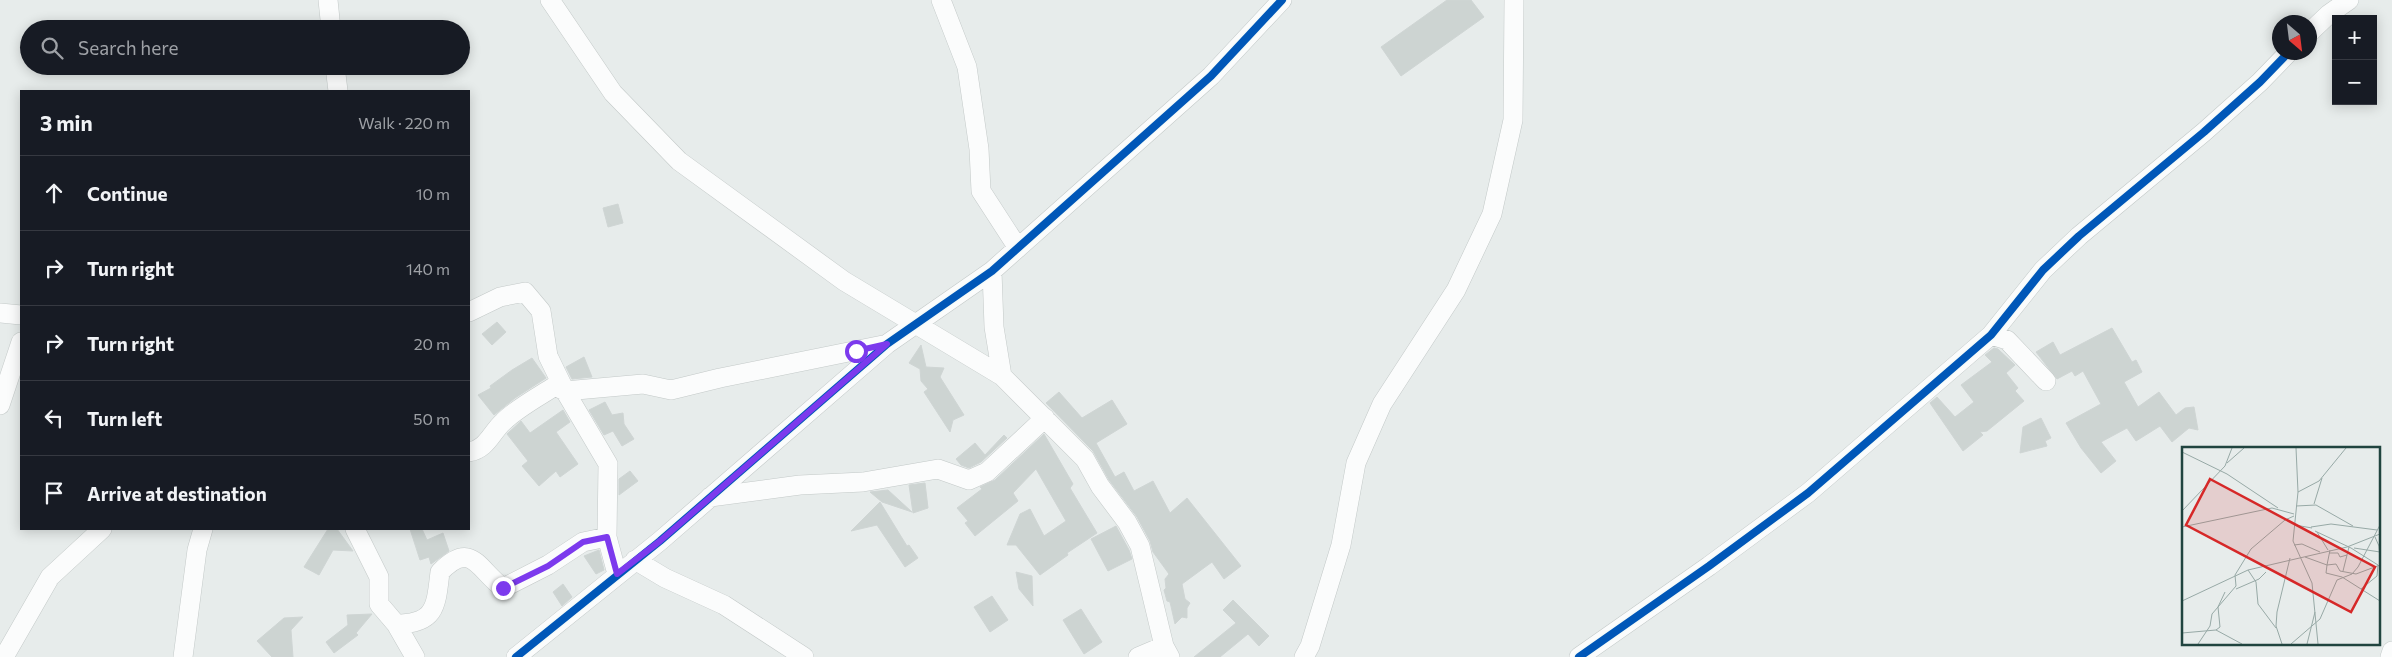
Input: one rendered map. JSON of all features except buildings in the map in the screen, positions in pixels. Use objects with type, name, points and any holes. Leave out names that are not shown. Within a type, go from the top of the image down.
[{"type":"street","points":[[328,0],[330,20]]},
{"type":"street","points":[[550,0],[613,93],[679,161],[844,280],[1002,376],[1085,459],[1100,486],[1127,522],[1140,546],[1167,652],[1138,657]]},
{"type":"street","points":[[941,0],[968,68],[981,190],[1018,248]]},
{"type":"street","points":[[516,657],[710,497],[887,344],[992,271],[1211,76],[1282,0]]},
{"type":"street","points":[[1304,657],[1310,646],[1341,544],[1356,463],[1382,404],[1456,290],[1492,214],[1513,120],[1514,0]]},
{"type":"street","points":[[2317,25],[2349,0]]},
{"type":"street","points":[[1578,657],[1709,566],[1808,493],[1992,335],[2050,263],[2079,236],[2204,132],[2260,82],[2281,60]]},
{"type":"street","points":[[336,75],[338,90]]},
{"type":"street","points":[[992,271],[994,327],[1002,376]]},
{"type":"street","points":[[470,312],[500,297],[525,292],[541,311],[548,356],[565,391],[608,464],[607,537],[617,574]]},
{"type":"street","points":[[0,313],[20,315]]},
{"type":"street","points":[[1992,335],[2007,340],[2046,381]]},
{"type":"street","points":[[470,452],[475,451],[489,441],[503,422],[555,386],[565,391],[643,384],[671,390],[720,378],[887,344]]},
{"type":"street","points":[[0,405],[20,345]]},
{"type":"street","points":[[710,497],[800,485],[863,482],[938,469],[969,480],[987,472],[1045,418]]},
{"type":"street","points":[[4,657],[50,577],[101,530]]},
{"type":"street","points":[[183,657],[197,550],[204,530]]},
{"type":"street","points":[[356,530],[379,577],[379,604],[396,624],[415,657]]},
{"type":"street","points":[[396,624],[414,624],[425,620],[436,598],[440,572],[458,558],[468,557],[475,559],[503,588],[548,566],[583,542],[607,537]]},
{"type":"street","points":[[635,560],[665,578],[724,605],[804,657]]},
{"type":"street","points":[[2390,657],[2392,651]]},
{"type":"cycle path","points":[[516,657],[660,541],[887,344],[992,271],[1211,76],[1282,0]]},
{"type":"cycle path","points":[[1579,657],[1709,566],[1808,493],[1991,335],[2043,270],[2079,236],[2204,132],[2260,82],[2281,60]]},
{"type":"route","points":[[503,588],[548,566],[583,542],[607,537],[617,574],[660,541],[887,344],[856,351]]}]
